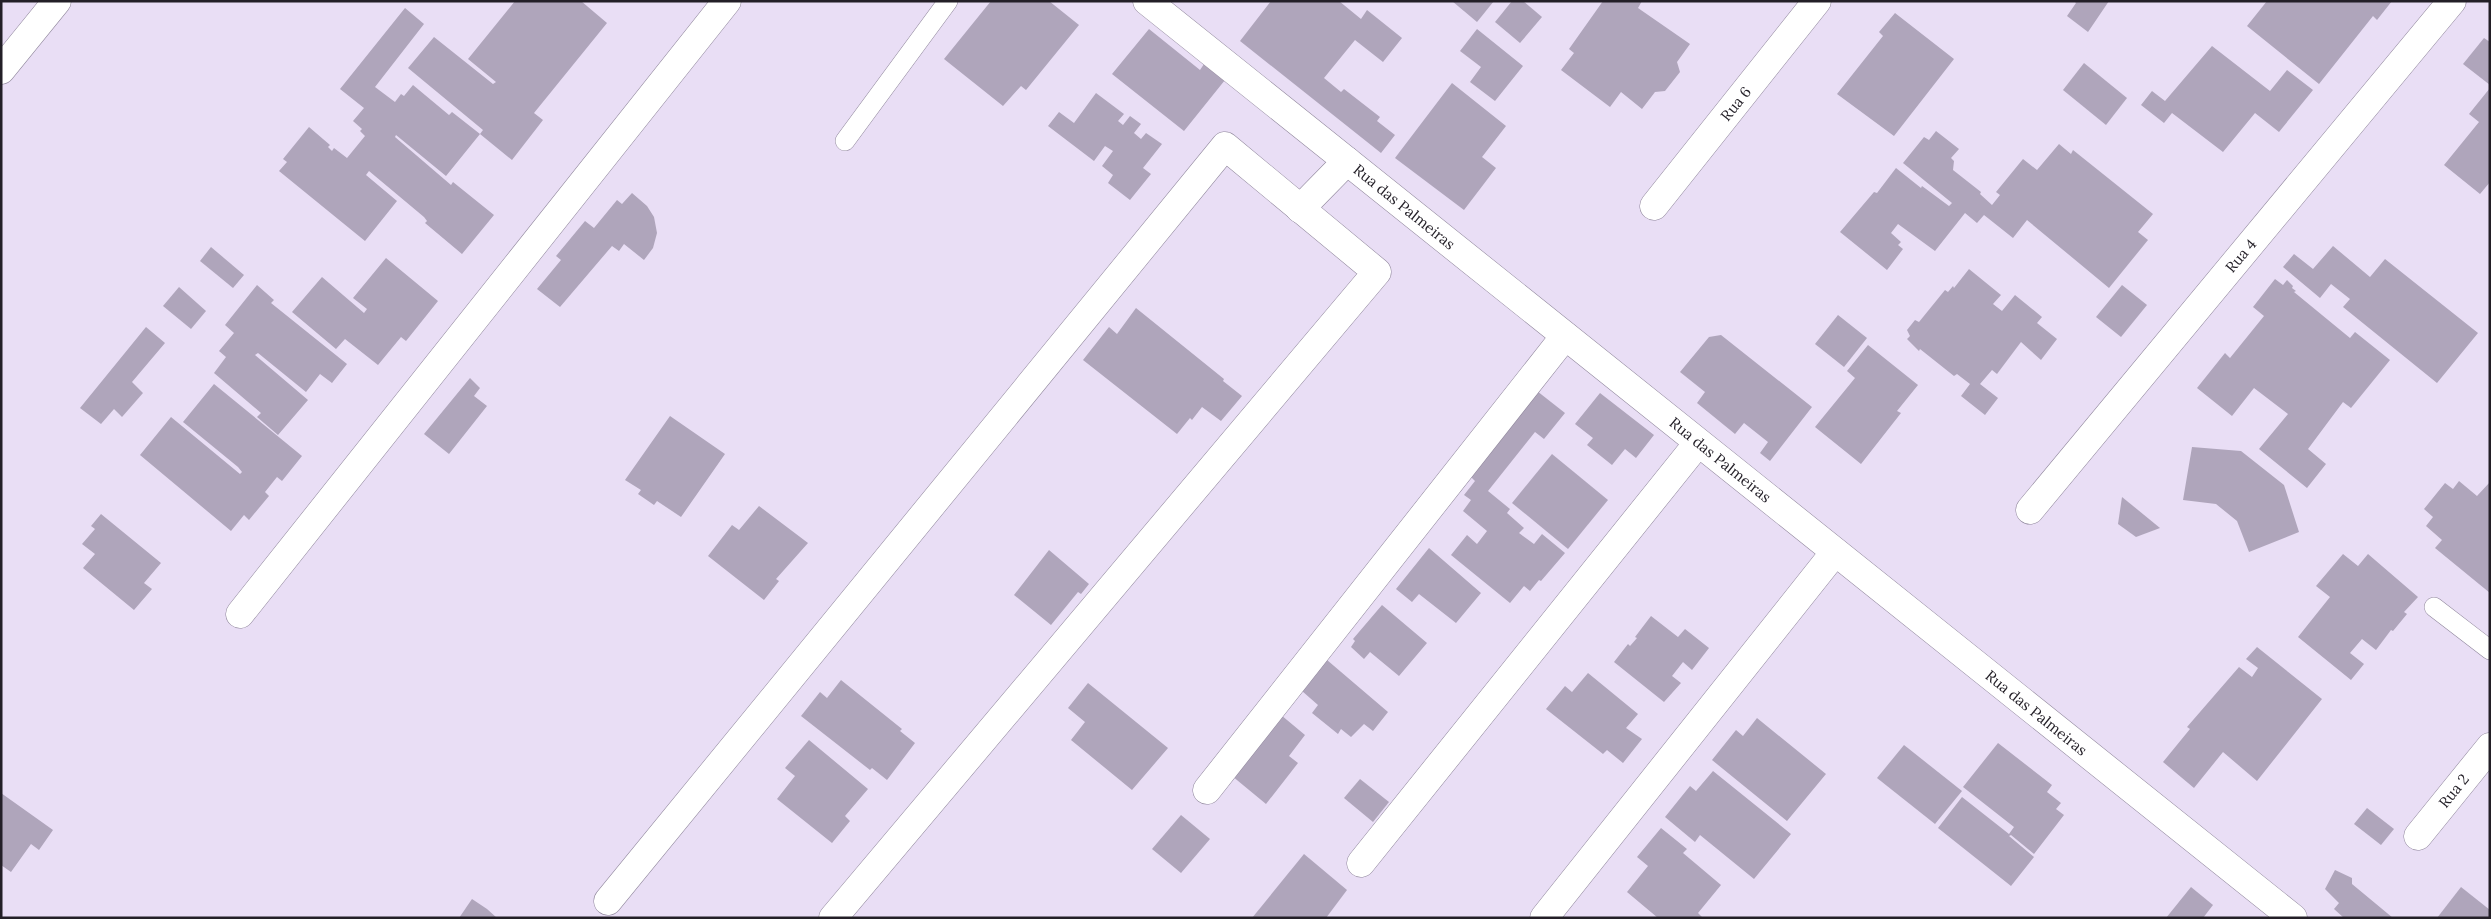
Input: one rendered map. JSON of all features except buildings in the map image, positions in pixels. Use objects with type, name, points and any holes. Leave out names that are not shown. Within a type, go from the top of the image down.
[{"type":"street","points":[[1,70],[57,1]]},
{"type":"street","points":[[240,614],[727,1]]},
{"type":"street","name":"Rua das Palmeiras","points":[[1147,1],[2293,918]]},
{"type":"street","name":"Rua 6","points":[[1654,206],[1817,1]]},
{"type":"street","name":"Rua 4","points":[[2030,510],[2452,1]]},
{"type":"street","points":[[608,901],[1224,146],[1377,272],[833,918]]},
{"type":"street","points":[[1300,209],[1347,161]]},
{"type":"street","points":[[1207,790],[1565,336]]},
{"type":"street","points":[[1361,863],[1698,443]]},
{"type":"street","points":[[1544,918],[1835,552]]},
{"type":"street","name":"Rua 2","points":[[2418,836],[2490,747]]},
{"type":"lane","points":[[845,141],[948,1]]},
{"type":"lane","points":[[2434,607],[2490,650]]}]
